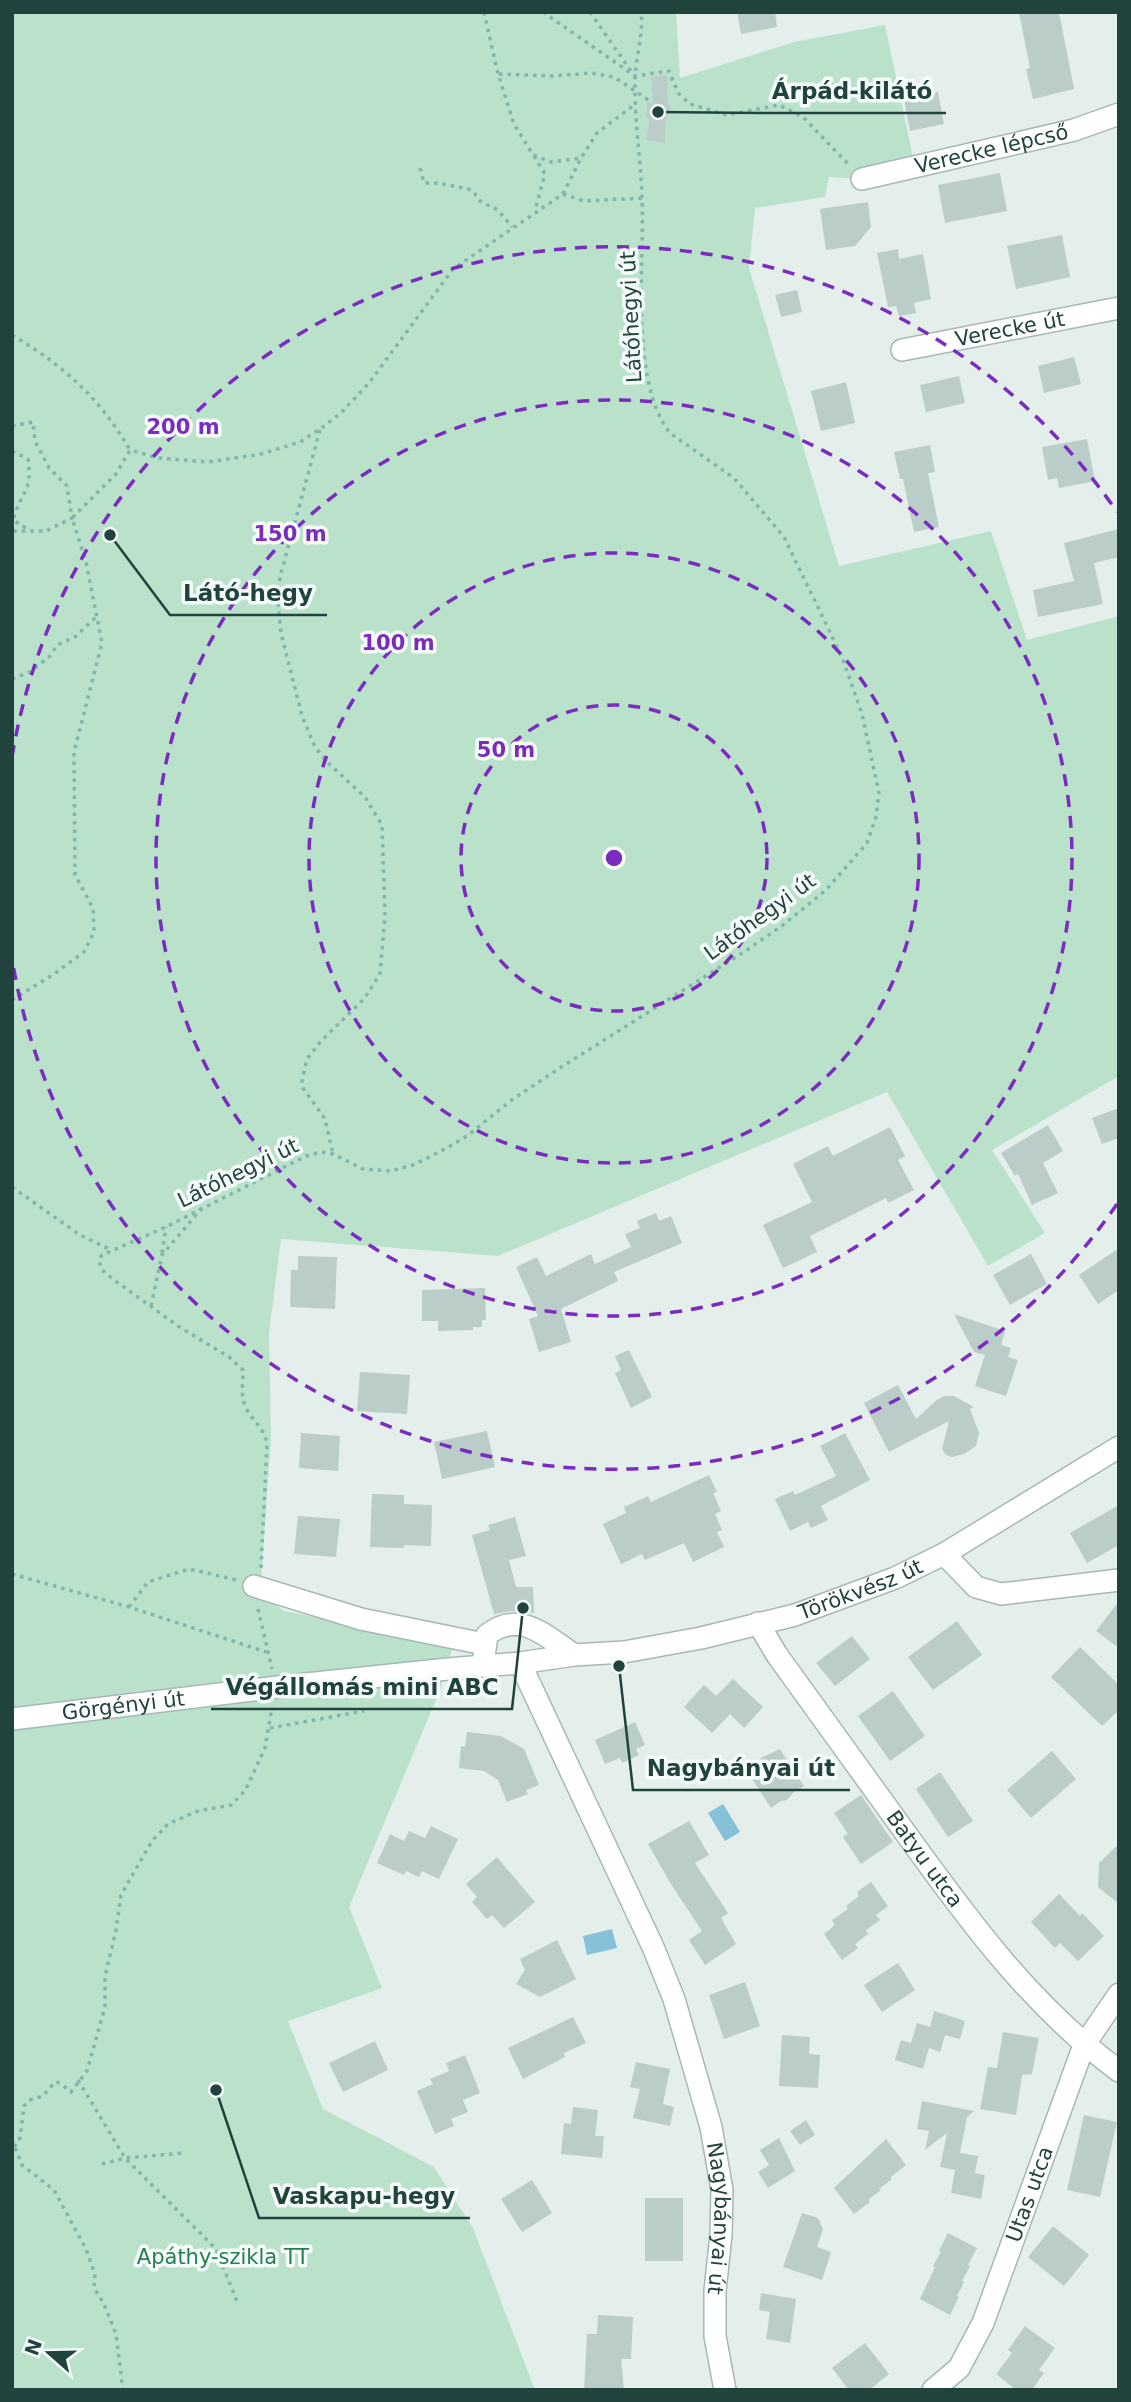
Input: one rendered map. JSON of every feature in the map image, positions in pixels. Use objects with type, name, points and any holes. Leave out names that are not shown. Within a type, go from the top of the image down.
[{"type":"street","name":"Verecke lépcső","points":[[862,179],[1074,130],[1119,114]]},
{"type":"street","name":"Verecke út","points":[[902,350],[1119,308]]},
{"type":"street","name":"Törökvész út","points":[[254,1586],[484,1655],[520,1663],[574,1655],[624,1652],[701,1639],[796,1615],[895,1578],[944,1555],[1119,1447]]},
{"type":"street","points":[[944,1555],[976,1587],[1001,1594],[1119,1580]]},
{"type":"street","name":"Batyu utca","points":[[758,1623],[777,1655],[972,1925],[1016,1976],[1084,2045],[1119,2071]]},
{"type":"street","points":[[484,1655],[487,1636],[503,1624],[518,1624],[533,1628],[574,1655]]},
{"type":"street","name":"Görgényi út","points":[[12,1719],[278,1687],[484,1655]]},
{"type":"street","name":"Nagybányai út","points":[[520,1663],[653,1947],[674,2000],[711,2127],[722,2190],[721,2235],[715,2291],[715,2336],[725,2390]]},
{"type":"street","name":"Utas utca","points":[[933,2390],[959,2368],[983,2323],[1084,2045],[1119,1994]]},
{"type":"path","points":[[484,12],[498,74],[514,124],[545,174],[534,212]]},
{"type":"path","points":[[543,12],[635,76],[669,71],[678,93],[690,104],[727,115],[779,105],[803,117],[862,179]]},
{"type":"path","points":[[590,12],[635,76]]},
{"type":"path","name":"Látóhegyi út","points":[[111,1250],[166,1227],[306,1156],[321,1152],[332,1154],[363,1169],[391,1171],[413,1165],[467,1136],[533,1085],[783,925],[826,890],[867,843],[876,817],[879,793],[862,714],[842,657],[784,537],[734,478],[670,433],[651,395],[643,319],[642,198],[639,130],[635,105],[641,12]]},
{"type":"path","points":[[498,74],[552,76],[591,73],[614,77],[650,101]]},
{"type":"path","points":[[12,335],[48,356],[84,387],[112,419],[130,450],[158,458],[208,463],[261,454],[300,442],[341,413],[369,383],[453,269],[563,194],[597,134],[635,105]]},
{"type":"path","points":[[534,155],[551,162],[581,158]]},
{"type":"path","points":[[420,168],[424,183],[439,183],[472,190],[480,201],[498,210],[512,227]]},
{"type":"path","points":[[563,194],[584,201],[642,198]]},
{"type":"path","points":[[12,426],[33,422],[35,441],[44,459],[67,486],[102,643],[74,751],[75,875],[93,908],[94,932],[84,952],[12,1000]]},
{"type":"path","points":[[320,429],[280,577],[278,604],[281,633],[302,716],[315,747],[327,762],[365,797],[382,825],[384,916],[380,974],[364,999],[321,1041],[307,1059],[302,1081],[303,1088],[325,1119],[332,1154]]},
{"type":"path","points":[[12,531],[46,531],[72,518],[116,474],[130,450]]},
{"type":"path","points":[[12,451],[28,459],[30,474],[29,487],[17,503],[13,520],[31,531]]},
{"type":"path","points":[[12,679],[30,672],[50,656],[57,645],[75,637],[97,616]]},
{"type":"path","points":[[12,1187],[80,1235],[111,1250]]},
{"type":"path","points":[[162,1255],[204,1207]]},
{"type":"path","points":[[151,1306],[166,1227]]},
{"type":"path","points":[[12,1574],[129,1607],[267,1652],[254,1586],[261,1572],[267,1444],[265,1433],[246,1408],[242,1397],[243,1370],[237,1363],[102,1270],[99,1261],[102,1255],[111,1250]]},
{"type":"path","points":[[129,1607],[148,1582],[189,1569],[215,1573],[254,1586]]},
{"type":"path","points":[[14,2147],[20,2138],[24,2106],[30,2100],[43,2096],[55,2082],[71,2092],[87,2071],[105,2007],[104,1977],[116,1930],[121,1895],[134,1870],[152,1841],[169,1824],[198,1811],[231,1805],[245,1791],[265,1748],[272,1705],[278,1687]]},
{"type":"path","points":[[270,1728],[364,1711]]},
{"type":"path","points":[[78,2080],[125,2158],[216,2249],[238,2304]]},
{"type":"path","points":[[12,2140],[22,2165],[54,2190],[86,2249],[95,2274],[94,2288],[104,2304],[116,2334],[123,2390]]},
{"type":"path","points":[[102,2165],[125,2158],[185,2153]]},
{"type":"green space","name":"Apáthy-szikla TT","points":[[12,12],[676,12],[680,78],[794,42],[885,25],[915,167],[862,179],[829,177],[825,197],[755,208],[749,268],[839,566],[991,531],[1027,640],[1119,616],[1119,1076],[992,1150],[1045,1233],[988,1266],[887,1092],[498,1256],[281,1239],[269,1333],[271,1438],[260,1593],[284,1611],[454,1643],[440,1690],[349,1907],[382,1988],[288,2021],[323,2109],[434,2167],[473,2228],[535,2390],[12,2390]],"holes":[[[666,74],[668,104],[671,108],[666,122],[665,143],[646,117],[647,103],[653,103],[651,77]]]},
{"type":"water","points":[[723,1804],[740,1832],[725,1841],[708,1813]]},
{"type":"water","points":[[612,1929],[617,1948],[587,1955],[583,1936]]},
{"type":"building","points":[[737,12],[775,12],[777,27],[741,34]]},
{"type":"building","points":[[1019,12],[1059,12],[1074,89],[1033,99],[1026,69],[1030,68]]},
{"type":"building","points":[[667,74],[668,104],[671,107],[666,122],[665,143],[646,140],[649,120],[646,117],[647,102],[653,103],[651,77]]},
{"type":"building","points":[[938,92],[944,124],[910,131],[904,99]]},
{"type":"building","points":[[1000,173],[1007,211],[945,223],[938,185]]},
{"type":"building","points":[[868,202],[871,227],[855,246],[826,250],[820,209]]},
{"type":"building","points":[[1062,235],[1070,277],[1016,289],[1007,246]]},
{"type":"building","points":[[898,249],[899,259],[923,254],[931,299],[914,303],[916,313],[899,316],[896,306],[888,307],[877,253]]},
{"type":"building","points":[[797,290],[802,312],[781,317],[775,295]]},
{"type":"building","points":[[1074,357],[1081,384],[1044,393],[1038,366]]},
{"type":"building","points":[[959,376],[965,403],[926,412],[920,385]]},
{"type":"building","points":[[846,382],[855,423],[821,431],[811,391]]},
{"type":"building","points":[[1087,439],[1095,481],[1059,488],[1057,478],[1048,480],[1042,447]]},
{"type":"building","points":[[930,445],[935,472],[928,473],[939,527],[914,532],[903,479],[900,479],[894,452]]},
{"type":"building","points":[[1119,529],[1119,557],[1094,563],[1103,604],[1038,617],[1033,590],[1074,581],[1064,543]]},
{"type":"building","points":[[1119,1108],[1119,1138],[1102,1144],[1092,1118]]},
{"type":"building","points":[[1048,1125],[1063,1151],[1043,1163],[1058,1193],[1032,1205],[1018,1174],[1015,1176],[1001,1153]]},
{"type":"building","points":[[890,1127],[905,1156],[898,1160],[914,1190],[888,1203],[886,1198],[810,1236],[817,1252],[783,1268],[763,1225],[812,1202],[793,1164],[828,1146],[833,1156]]},
{"type":"building","points":[[656,1213],[659,1221],[671,1216],[682,1243],[614,1272],[618,1281],[561,1309],[571,1342],[539,1352],[529,1319],[538,1316],[516,1267],[537,1257],[546,1276],[591,1254],[595,1264],[631,1247],[625,1234],[640,1228],[637,1221]]},
{"type":"building","points":[[1119,1248],[1119,1290],[1098,1304],[1079,1275]]},
{"type":"building","points":[[1031,1254],[1047,1284],[1010,1305],[993,1275]]},
{"type":"building","points":[[298,1256],[337,1257],[335,1309],[290,1307],[291,1270],[298,1270]]},
{"type":"building","points":[[485,1288],[486,1320],[482,1320],[482,1327],[473,1327],[473,1330],[438,1331],[438,1321],[422,1321],[422,1290]]},
{"type":"building","points":[[954,1314],[1005,1331],[1001,1345],[1011,1348],[1008,1357],[1018,1360],[1006,1396],[975,1386],[985,1355],[974,1352]]},
{"type":"building","points":[[629,1350],[652,1397],[631,1408],[615,1373],[621,1370],[615,1356]]},
{"type":"building","points":[[360,1372],[410,1375],[407,1414],[357,1411]]},
{"type":"building","points":[[898,1385],[916,1419],[945,1396],[954,1396],[974,1407],[970,1409],[979,1433],[976,1446],[964,1454],[952,1457],[946,1455],[942,1449],[949,1421],[889,1452],[864,1403]]},
{"type":"building","points":[[487,1431],[495,1467],[442,1479],[434,1442]]},
{"type":"building","points":[[301,1433],[340,1436],[338,1471],[299,1468]]},
{"type":"building","points":[[845,1433],[870,1480],[821,1506],[828,1520],[811,1528],[808,1522],[790,1531],[775,1499],[793,1491],[795,1495],[836,1476],[820,1446]]},
{"type":"building","points":[[709,1475],[717,1492],[713,1493],[721,1511],[715,1514],[722,1530],[717,1532],[724,1547],[693,1562],[684,1543],[645,1560],[642,1554],[621,1564],[603,1524],[626,1513],[624,1507],[648,1496],[651,1502]]},
{"type":"building","points":[[372,1494],[404,1495],[404,1504],[432,1505],[431,1546],[370,1547]]},
{"type":"building","points":[[1119,1505],[1119,1545],[1087,1563],[1070,1533]]},
{"type":"building","points":[[298,1516],[340,1519],[336,1557],[294,1554]]},
{"type":"building","points":[[515,1517],[526,1556],[509,1560],[516,1587],[533,1587],[534,1613],[511,1611],[494,1614],[472,1535],[490,1530],[488,1525]]},
{"type":"building","points":[[1119,1601],[1119,1648],[1096,1631]]},
{"type":"building","points":[[957,1621],[982,1655],[933,1690],[908,1657]]},
{"type":"building","points":[[852,1636],[870,1659],[835,1686],[816,1663]]},
{"type":"building","points":[[1080,1647],[1119,1685],[1119,1710],[1102,1726],[1051,1677]]},
{"type":"building","points":[[733,1679],[763,1707],[744,1728],[730,1714],[712,1733],[684,1707],[704,1685],[716,1696]]},
{"type":"building","points":[[893,1691],[925,1736],[890,1761],[858,1716]]},
{"type":"building","points":[[635,1722],[645,1745],[636,1749],[639,1755],[622,1763],[620,1758],[605,1764],[595,1740]]},
{"type":"building","points":[[467,1732],[501,1736],[524,1749],[539,1785],[526,1790],[528,1794],[507,1802],[498,1780],[484,1771],[459,1768],[461,1746],[465,1747]]},
{"type":"building","points":[[780,1749],[804,1786],[787,1800],[771,1808],[747,1771],[761,1758]]},
{"type":"building","points":[[1052,1751],[1076,1779],[1031,1818],[1007,1790]]},
{"type":"building","points":[[940,1772],[973,1821],[948,1837],[916,1789]]},
{"type":"building","points":[[861,1795],[893,1842],[861,1864],[843,1837],[848,1834],[834,1813]]},
{"type":"building","points":[[689,1821],[709,1855],[695,1863],[728,1913],[721,1918],[736,1944],[705,1965],[689,1940],[702,1931],[648,1844]]},
{"type":"building","points":[[431,1826],[458,1839],[439,1879],[422,1871],[419,1877],[406,1871],[404,1875],[377,1863],[390,1834],[404,1841],[409,1831],[425,1838]]},
{"type":"building","points":[[1119,1844],[1119,1904],[1098,1887],[1099,1863]]},
{"type":"building","points":[[497,1857],[535,1902],[504,1928],[492,1915],[487,1919],[472,1902],[477,1897],[466,1884]]},
{"type":"building","points":[[871,1882],[888,1906],[876,1915],[880,1920],[866,1930],[868,1934],[855,1944],[858,1948],[842,1960],[824,1934],[835,1925],[832,1920],[848,1909],[846,1906],[859,1896],[857,1892]]},
{"type":"building","points":[[1059,1894],[1104,1936],[1078,1961],[1060,1943],[1055,1948],[1031,1922]]},
{"type":"building","points":[[557,1940],[576,1979],[540,1997],[516,1984],[525,1970],[520,1959]]},
{"type":"building","points":[[898,1963],[915,1990],[882,2012],[864,1985]]},
{"type":"building","points":[[745,1982],[760,2026],[724,2039],[709,1995]]},
{"type":"building","points":[[934,2011],[965,2021],[960,2039],[945,2035],[940,2052],[929,2048],[923,2069],[895,2060],[901,2040],[911,2043],[917,2023],[930,2027]]},
{"type":"building","points":[[573,2017],[586,2043],[564,2053],[565,2057],[523,2079],[508,2048]]},
{"type":"building","points":[[1003,2032],[1039,2038],[1032,2074],[1022,2075],[1016,2115],[980,2109],[988,2067],[997,2068]]},
{"type":"building","points":[[782,2035],[810,2037],[809,2054],[820,2055],[818,2088],[779,2086]]},
{"type":"building","points":[[375,2041],[388,2070],[343,2092],[329,2063]]},
{"type":"building","points":[[465,2055],[480,2093],[463,2100],[468,2112],[451,2119],[454,2126],[435,2134],[417,2091],[433,2084],[430,2079],[449,2071],[446,2063]]},
{"type":"building","points":[[636,2062],[670,2069],[663,2104],[674,2107],[670,2126],[633,2118],[640,2089],[630,2087]]},
{"type":"building","points":[[922,2101],[974,2111],[967,2117],[960,2153],[978,2156],[975,2173],[985,2175],[981,2199],[951,2193],[955,2170],[940,2167],[947,2133],[925,2150],[929,2131],[917,2129]]},
{"type":"building","points":[[573,2107],[598,2110],[595,2136],[604,2136],[602,2158],[561,2154],[564,2123],[571,2124]]},
{"type":"building","points":[[1084,2115],[1117,2122],[1100,2197],[1067,2190]]},
{"type":"building","points":[[806,2120],[815,2135],[800,2145],[790,2131]]},
{"type":"building","points":[[779,2138],[795,2171],[768,2188],[758,2172],[769,2165],[760,2150]]},
{"type":"building","points":[[886,2139],[906,2165],[868,2200],[870,2202],[854,2214],[834,2188]]},
{"type":"building","points":[[532,2180],[552,2213],[522,2232],[501,2199]]},
{"type":"building","points":[[645,2198],[683,2198],[683,2261],[645,2261]]},
{"type":"building","points":[[802,2213],[818,2218],[823,2229],[817,2247],[831,2252],[822,2280],[783,2267]]},
{"type":"building","points":[[1053,2226],[1089,2255],[1064,2286],[1028,2257]]},
{"type":"building","points":[[948,2233],[977,2248],[950,2315],[920,2299]]},
{"type":"building","points":[[761,2293],[796,2299],[790,2343],[766,2339],[770,2312],[759,2310]]},
{"type":"building","points":[[598,2315],[633,2317],[631,2359],[621,2359],[624,2390],[584,2390],[587,2334],[597,2334]]},
{"type":"building","points":[[1025,2326],[1055,2348],[1039,2370],[1044,2373],[1032,2390],[1016,2390],[996,2374],[1012,2353],[1008,2350]]},
{"type":"building","points":[[865,2343],[889,2374],[869,2390],[849,2390],[832,2368]]},
{"type":"place","name":"Árpád-kilátó","points":[[658,112]]},
{"type":"place","name":"Látó-hegy","points":[[110,535]]},
{"type":"place","name":"Végállomás mini ABC","points":[[523,1608]]},
{"type":"place","name":"Nagybányai út","points":[[619,1666]]},
{"type":"place","name":"Vaskapu-hegy","points":[[216,2090]]}]
